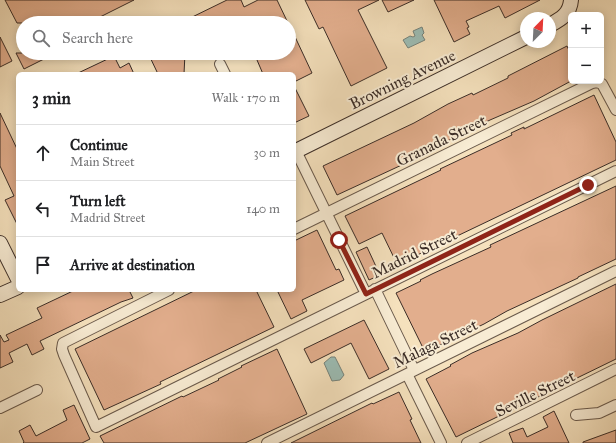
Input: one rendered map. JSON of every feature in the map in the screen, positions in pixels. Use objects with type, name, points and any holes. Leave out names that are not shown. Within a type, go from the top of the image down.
[{"type":"street","points":[[556,22],[563,18],[571,4]]},
{"type":"street","name":"Browning Avenue","points":[[296,151],[520,40]]},
{"type":"street","points":[[220,64],[224,72]]},
{"type":"street","name":"Granada Street","points":[[296,228],[592,83],[597,82],[602,84],[616,110]]},
{"type":"street","points":[[296,153],[366,294]]},
{"type":"street","name":"Madrid Street","points":[[165,292],[68,339],[64,343],[62,349],[96,426],[616,171]]},
{"type":"street","points":[[0,243],[16,275]]},
{"type":"street","name":"Malaga Street","points":[[267,443],[616,271]]},
{"type":"street","points":[[0,296],[16,287]]},
{"type":"street","points":[[375,289],[441,443]]},
{"type":"street","name":"Seville Street","points":[[467,443],[616,370]]},
{"type":"street","points":[[0,408],[37,390]]},
{"type":"street","points":[[576,415],[599,413],[616,405]]},
{"type":"water","points":[[422,27],[424,33],[422,35],[425,40],[408,48],[403,40],[410,36],[415,36],[413,31]]},
{"type":"water","points":[[331,357],[335,357],[344,375],[340,380],[332,381],[324,363]]},
{"type":"building","points":[[5,0],[134,0],[102,16],[16,16],[16,21]]},
{"type":"building","points":[[227,0],[241,0],[244,7],[258,0],[277,0],[285,16],[194,16]]},
{"type":"building","points":[[305,0],[379,0],[358,10],[387,68],[351,86],[323,27],[319,29]]},
{"type":"building","points":[[382,0],[414,0],[388,12]]},
{"type":"building","points":[[434,0],[540,0],[505,18],[499,6],[466,21],[470,34],[454,42]]},
{"type":"building","points":[[0,37],[12,61],[0,67]]},
{"type":"building","points":[[296,39],[312,73],[296,81],[296,72],[262,72],[257,60],[296,60]]},
{"type":"building","points":[[567,46],[568,83],[534,101],[490,120],[417,156],[406,163],[337,195],[323,166],[414,123],[448,104],[472,93],[473,95],[508,78],[508,76]]},
{"type":"building","points":[[20,60],[42,60],[24,69]]},
{"type":"building","points":[[106,60],[116,60],[120,68],[129,63],[133,72],[80,72]]},
{"type":"building","points":[[151,60],[185,60],[184,72],[157,72]]},
{"type":"building","points":[[296,90],[309,116],[296,122]]},
{"type":"building","points":[[594,95],[616,142],[616,160],[409,259],[398,266],[382,233],[359,244],[345,216],[512,135],[511,133],[524,127],[524,129]]},
{"type":"building","points":[[0,113],[16,147],[16,222],[5,200],[14,196],[0,166]]},
{"type":"building","points":[[616,186],[616,259],[425,352],[396,293],[432,274],[491,247],[490,245]]},
{"type":"building","points":[[317,230],[336,270],[339,269],[344,280],[302,300],[307,311],[291,319],[278,292],[296,292],[296,240]]},
{"type":"building","points":[[367,247],[380,275],[369,280],[356,252]]},
{"type":"building","points":[[616,284],[616,359],[456,437],[426,379],[472,353],[518,333]]},
{"type":"building","points":[[71,292],[130,292],[133,298],[121,302],[40,341],[44,349],[32,355],[27,344],[9,353],[13,362],[0,368],[0,335],[4,342],[9,340],[6,335],[42,318],[37,308]]},
{"type":"building","points":[[192,292],[257,292],[274,327],[160,382],[161,384],[104,410],[75,349]]},
{"type":"building","points":[[364,320],[389,369],[369,379],[351,343],[311,363],[304,349]]},
{"type":"building","points":[[277,349],[307,414],[245,443],[104,443],[100,436],[182,396],[183,397],[219,380],[218,379],[242,367],[241,366]]},
{"type":"building","points":[[399,392],[412,419],[410,420],[421,443],[291,443],[372,403],[373,404]]},
{"type":"building","points":[[74,405],[90,439],[82,443],[23,443],[24,442],[19,431],[30,425],[36,436],[67,420],[63,410]]},
{"type":"building","points":[[554,411],[569,443],[513,443],[509,433],[523,428],[527,437],[548,427],[543,417]]},
{"type":"building","points":[[616,430],[616,443],[583,443],[583,442]]},
{"type":"route","points":[[339,240],[366,294],[588,185]]}]
